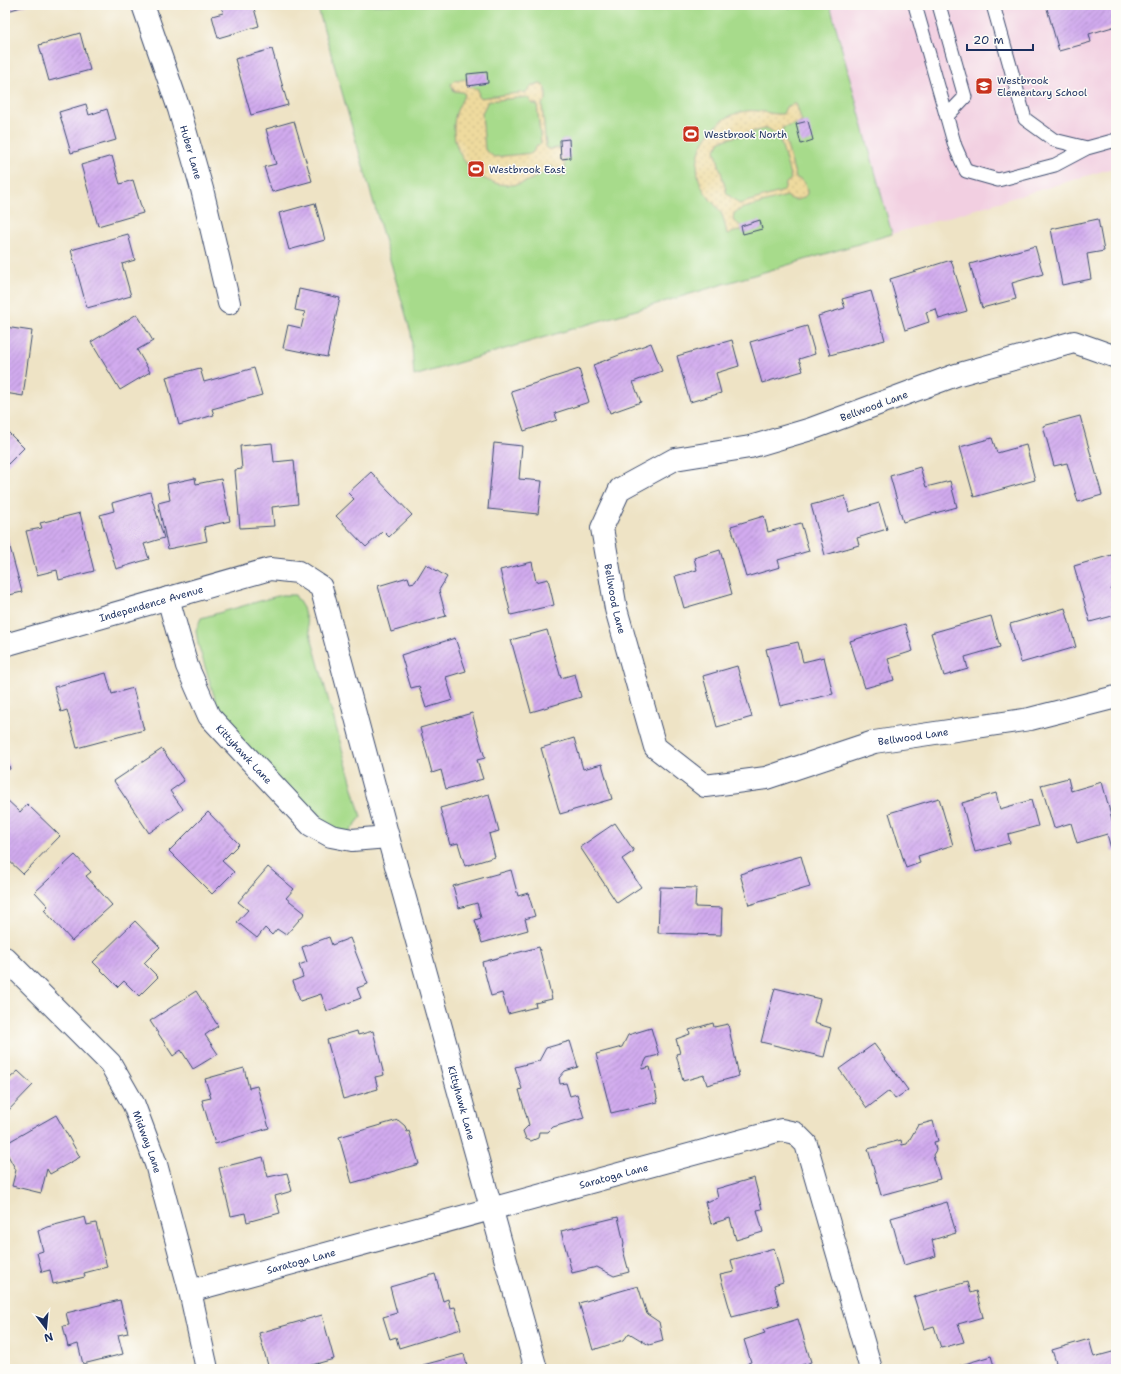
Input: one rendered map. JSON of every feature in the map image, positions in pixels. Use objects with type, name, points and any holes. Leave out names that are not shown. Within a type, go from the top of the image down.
[{"type":"street","name":"Huber Lane","points":[[143,5],[181,117],[202,189],[229,303]]},
{"type":"street","name":"Bellwood Lane","points":[[1116,357],[1074,342],[956,375],[811,429],[750,447],[675,459],[620,489],[602,528],[616,609],[655,746],[705,786],[766,778],[874,742],[1030,719],[1116,697]]},
{"type":"street","name":"Independence Avenue","points":[[5,645],[270,569],[298,572]]},
{"type":"street","name":"Kittyhawk Lane","points":[[298,572],[321,587],[388,837],[536,1369]]},
{"type":"street","name":"Kittyhawk Lane","points":[[168,598],[187,666],[209,716],[238,748],[311,825],[331,836],[352,840],[388,837]]},
{"type":"street","name":"Midway Lane","points":[[5,958],[110,1063],[134,1105],[156,1164],[190,1291],[207,1369]]},
{"type":"street","name":"Saratoga Lane","points":[[190,1291],[492,1207],[781,1130],[796,1133],[806,1144],[871,1369]]},
{"type":"lane","points":[[915,5],[955,146],[966,171],[998,180],[1055,165],[1087,148],[1116,140]]},
{"type":"lane","points":[[939,5],[965,97],[947,116]]},
{"type":"lane","points":[[993,5],[1025,120],[1054,140],[1087,148]]},
{"type":"shaded area","name":"Westbrook Elementary School","points":[[830,5],[1116,5],[1116,167],[892,234]]},
{"type":"green space","points":[[317,5],[830,5],[892,234],[414,376],[411,333]]},
{"type":"green space","points":[[281,595],[295,595],[303,608],[361,817],[348,834],[331,828],[298,800],[250,752],[217,705],[198,644],[196,630],[201,618]]},
{"type":"sand","points":[[467,79],[468,86],[478,89],[479,98],[526,92],[532,85],[541,84],[546,88],[546,100],[542,104],[546,147],[549,149],[560,148],[564,158],[566,175],[561,176],[557,174],[555,169],[551,166],[531,180],[519,184],[507,185],[494,183],[473,171],[459,151],[455,139],[454,126],[456,113],[465,94],[454,91],[451,84],[454,81]],"holes":[[[527,97],[533,104],[537,104],[541,144],[537,146],[532,153],[494,157],[485,150],[482,113],[488,101]]]},
{"type":"sand","points":[[796,103],[802,122],[782,128],[796,178],[802,180],[805,184],[807,194],[803,198],[797,200],[787,196],[741,209],[734,213],[733,220],[741,226],[742,230],[727,234],[720,211],[703,189],[698,176],[697,163],[705,139],[723,120],[734,114],[747,111],[760,111],[783,114],[786,107]],"holes":[[[767,128],[775,133],[778,132],[791,179],[786,183],[784,191],[739,204],[727,194],[715,150],[720,141]]]},
{"type":"building","points":[[5,5],[27,5],[5,12]]},
{"type":"building","points":[[221,5],[253,5],[259,26],[218,38],[212,16],[223,13]]},
{"type":"building","points":[[788,5],[800,5],[789,8]]},
{"type":"building","points":[[1046,5],[1116,5],[1116,26],[1089,34],[1091,42],[1059,51]]},
{"type":"building","points":[[80,33],[90,70],[49,81],[39,45]]},
{"type":"building","points":[[272,49],[288,105],[251,115],[235,59]]},
{"type":"building","points":[[487,72],[488,83],[468,86],[467,74]]},
{"type":"building","points":[[86,104],[89,115],[107,109],[116,140],[71,153],[59,112]]},
{"type":"building","points":[[294,121],[312,181],[272,192],[264,167],[276,164],[266,129]]},
{"type":"building","points":[[808,121],[813,140],[801,144],[796,124]]},
{"type":"building","points":[[569,139],[570,158],[561,159],[560,140]]},
{"type":"building","points":[[112,156],[120,184],[133,180],[143,213],[98,226],[81,165]]},
{"type":"building","points":[[315,203],[325,240],[289,250],[279,213]]},
{"type":"building","points":[[1098,219],[1104,251],[1087,254],[1091,279],[1062,285],[1051,229]]},
{"type":"building","points":[[760,220],[762,229],[743,234],[741,226]]},
{"type":"building","points":[[128,234],[135,260],[122,264],[131,296],[87,308],[71,250]]},
{"type":"building","points":[[1035,246],[1043,274],[1012,283],[1016,299],[982,308],[970,264]]},
{"type":"building","points":[[951,260],[967,311],[939,319],[936,309],[926,312],[929,322],[905,330],[890,279]]},
{"type":"building","points":[[299,289],[340,298],[327,357],[283,348],[288,325],[301,328],[305,312],[295,310]]},
{"type":"building","points":[[871,291],[885,340],[830,355],[818,316],[845,308],[842,299]]},
{"type":"building","points":[[137,314],[153,341],[137,350],[150,372],[120,390],[91,342]]},
{"type":"building","points":[[807,326],[815,354],[799,359],[803,371],[762,383],[750,342]]},
{"type":"building","points":[[5,327],[32,331],[23,396],[5,393]]},
{"type":"building","points":[[732,340],[739,366],[716,373],[721,393],[690,402],[677,356]]},
{"type":"building","points":[[651,343],[662,371],[633,382],[641,402],[610,413],[593,365]]},
{"type":"building","points":[[200,368],[204,382],[254,368],[262,395],[212,409],[214,415],[179,425],[166,377]]},
{"type":"building","points":[[579,369],[589,402],[555,413],[557,420],[524,431],[511,391]]},
{"type":"building","points":[[1080,416],[1102,495],[1078,502],[1067,463],[1054,466],[1043,426]]},
{"type":"building","points":[[5,429],[24,448],[5,467]]},
{"type":"building","points":[[992,438],[997,453],[1026,445],[1035,480],[974,497],[960,447]]},
{"type":"building","points":[[272,443],[274,462],[294,460],[298,504],[272,507],[274,526],[240,528],[235,470],[242,469],[240,446]]},
{"type":"building","points":[[494,443],[522,446],[519,479],[542,481],[538,514],[488,509]]},
{"type":"building","points":[[920,467],[926,487],[950,481],[957,507],[903,522],[890,476]]},
{"type":"building","points":[[371,472],[412,515],[389,537],[383,531],[366,547],[336,516],[354,499],[348,493]]},
{"type":"building","points":[[195,478],[196,484],[221,479],[230,521],[204,527],[207,541],[168,549],[158,503],[170,500],[167,484]]},
{"type":"building","points":[[150,492],[164,538],[144,544],[149,559],[116,569],[100,515],[114,511],[112,503]]},
{"type":"building","points":[[845,496],[849,512],[879,503],[887,529],[857,538],[859,545],[825,555],[811,505]]},
{"type":"building","points":[[80,513],[94,571],[59,580],[57,570],[37,575],[26,531],[42,528],[40,523]]},
{"type":"building","points":[[764,516],[768,532],[801,523],[809,551],[778,560],[780,567],[746,577],[731,526]]},
{"type":"building","points":[[5,536],[7,536],[22,592],[5,596]]},
{"type":"building","points":[[720,550],[732,594],[684,608],[675,576],[697,570],[694,558]]},
{"type":"building","points":[[1115,554],[1116,587],[1111,589],[1116,605],[1116,615],[1090,622],[1074,566]]},
{"type":"building","points":[[532,562],[536,582],[548,579],[554,605],[511,615],[500,570]]},
{"type":"building","points":[[426,564],[447,577],[439,590],[446,616],[391,632],[378,586],[408,577],[410,583],[415,582]]},
{"type":"building","points":[[1065,608],[1076,647],[1021,663],[1010,624]]},
{"type":"building","points":[[991,616],[1000,647],[965,657],[968,669],[944,676],[931,633]]},
{"type":"building","points":[[905,624],[913,651],[888,659],[894,680],[865,688],[850,641]]},
{"type":"building","points":[[547,630],[561,678],[575,674],[581,697],[531,712],[511,640]]},
{"type":"building","points":[[455,638],[466,671],[446,677],[453,700],[426,708],[419,686],[411,688],[401,655]]},
{"type":"building","points":[[798,642],[803,662],[824,657],[833,694],[780,706],[766,649]]},
{"type":"building","points":[[737,666],[752,717],[717,727],[703,676]]},
{"type":"building","points":[[106,673],[112,694],[133,688],[144,730],[77,748],[67,710],[61,712],[54,687]]},
{"type":"building","points":[[472,713],[485,758],[477,760],[483,779],[446,789],[441,770],[432,773],[420,728]]},
{"type":"building","points":[[574,738],[583,769],[602,764],[612,799],[560,814],[541,748]]},
{"type":"building","points":[[162,749],[184,781],[170,791],[183,809],[149,833],[114,781]]},
{"type":"building","points":[[5,752],[10,769],[5,770]]},
{"type":"building","points":[[1068,778],[1071,791],[1102,782],[1113,823],[1116,823],[1116,851],[1112,852],[1107,834],[1077,843],[1071,823],[1054,828],[1041,785]]},
{"type":"building","points":[[996,793],[1000,809],[1031,800],[1038,826],[1008,834],[1010,843],[975,852],[962,803]]},
{"type":"building","points":[[489,794],[499,831],[489,834],[495,857],[465,866],[458,843],[450,845],[440,808]]},
{"type":"building","points":[[5,798],[20,812],[27,804],[60,836],[23,874],[5,857]]},
{"type":"building","points":[[939,798],[953,845],[918,856],[920,863],[906,868],[889,813]]},
{"type":"building","points":[[208,812],[239,844],[222,861],[234,872],[212,894],[169,851]]},
{"type":"building","points":[[615,823],[634,851],[622,859],[641,887],[617,903],[580,847]]},
{"type":"building","points":[[75,855],[91,872],[86,876],[112,905],[72,941],[44,910],[48,906],[35,892]]},
{"type":"building","points":[[801,856],[810,887],[749,905],[740,874]]},
{"type":"building","points":[[268,867],[294,889],[286,898],[305,913],[286,935],[277,929],[272,935],[265,928],[257,938],[237,922],[248,910],[238,902]]},
{"type":"building","points":[[511,870],[518,896],[528,893],[535,916],[525,919],[528,930],[482,943],[475,920],[481,918],[477,903],[459,908],[453,886]]},
{"type":"building","points":[[660,887],[696,888],[695,907],[722,908],[721,935],[658,933]]},
{"type":"building","points":[[135,921],[160,947],[144,963],[158,977],[139,996],[124,981],[118,987],[93,962]]},
{"type":"building","points":[[329,937],[332,945],[350,938],[368,984],[357,988],[361,998],[327,1011],[321,994],[300,1001],[293,981],[303,977],[299,965],[307,962],[302,947]]},
{"type":"building","points":[[539,947],[552,999],[535,1003],[536,1007],[508,1014],[502,993],[491,996],[482,962]]},
{"type":"building","points":[[775,988],[820,999],[814,1023],[831,1028],[824,1057],[761,1042]]},
{"type":"building","points":[[196,991],[218,1026],[205,1035],[218,1054],[193,1069],[181,1050],[173,1056],[150,1021]]},
{"type":"building","points":[[713,1023],[714,1027],[728,1024],[739,1076],[707,1085],[704,1075],[683,1081],[676,1054],[680,1053],[676,1039],[690,1034],[689,1030]]},
{"type":"building","points":[[651,1028],[659,1055],[647,1058],[642,1069],[650,1067],[658,1102],[611,1113],[596,1054],[622,1047],[628,1035]]},
{"type":"building","points":[[357,1031],[358,1035],[373,1031],[384,1075],[375,1077],[378,1089],[343,1099],[327,1040]]},
{"type":"building","points":[[570,1041],[578,1067],[565,1071],[559,1078],[560,1084],[566,1083],[570,1096],[577,1094],[584,1118],[553,1127],[548,1132],[539,1132],[538,1138],[531,1141],[526,1139],[523,1131],[529,1125],[519,1090],[522,1089],[515,1067],[539,1061],[546,1048]]},
{"type":"building","points":[[874,1044],[908,1090],[895,1099],[889,1091],[867,1108],[839,1069]]},
{"type":"building","points":[[244,1068],[249,1088],[257,1086],[269,1128],[215,1144],[202,1100],[211,1098],[205,1079]]},
{"type":"building","points":[[18,1071],[33,1085],[5,1114],[5,1073],[10,1078]]},
{"type":"building","points":[[56,1115],[80,1157],[50,1174],[47,1169],[41,1193],[12,1186],[16,1170],[5,1150],[5,1144]]},
{"type":"building","points":[[398,1120],[405,1126],[407,1132],[409,1131],[419,1164],[352,1183],[339,1137]]},
{"type":"building","points":[[933,1121],[938,1141],[934,1142],[936,1150],[933,1155],[940,1179],[881,1195],[868,1149],[901,1140],[902,1145],[907,1144],[918,1125]]},
{"type":"building","points":[[263,1157],[268,1177],[287,1173],[292,1191],[275,1196],[280,1213],[247,1222],[245,1213],[231,1216],[219,1168]]},
{"type":"building","points":[[754,1178],[762,1209],[757,1210],[763,1232],[736,1240],[730,1218],[711,1224],[705,1202],[718,1198],[716,1189]]},
{"type":"building","points":[[947,1202],[956,1233],[932,1240],[936,1256],[904,1265],[891,1218]]},
{"type":"building","points":[[85,1217],[87,1225],[96,1223],[107,1267],[84,1273],[85,1277],[53,1284],[50,1270],[42,1272],[37,1253],[43,1251],[38,1231],[47,1227]]},
{"type":"building","points":[[618,1217],[624,1243],[623,1250],[629,1272],[614,1276],[597,1267],[572,1273],[561,1231]]},
{"type":"building","points":[[774,1248],[783,1282],[774,1285],[779,1305],[732,1317],[720,1275],[734,1272],[731,1260]]},
{"type":"building","points":[[435,1274],[443,1301],[448,1299],[450,1308],[455,1307],[461,1329],[399,1348],[396,1337],[390,1339],[383,1317],[397,1313],[390,1287]]},
{"type":"building","points":[[967,1282],[970,1293],[976,1291],[983,1317],[958,1324],[964,1342],[941,1348],[934,1326],[924,1329],[914,1297]]},
{"type":"building","points":[[638,1286],[647,1314],[659,1322],[663,1341],[649,1345],[629,1333],[624,1340],[593,1350],[579,1303]]},
{"type":"building","points":[[120,1300],[128,1333],[118,1335],[123,1354],[83,1364],[78,1344],[68,1347],[63,1326],[69,1325],[66,1313]]},
{"type":"building","points":[[322,1315],[334,1359],[297,1369],[269,1369],[259,1333]]},
{"type":"building","points":[[798,1319],[811,1362],[791,1369],[744,1369],[748,1363],[751,1362],[744,1340],[765,1333],[763,1330]]},
{"type":"building","points":[[1089,1339],[1094,1357],[1116,1351],[1116,1369],[1058,1369],[1052,1350]]},
{"type":"building","points":[[464,1354],[468,1369],[424,1369],[423,1365]]},
{"type":"building","points":[[991,1356],[995,1369],[948,1369]]},
{"type":"place","name":"Westbrook Elementary School","points":[[984,86]]},
{"type":"place","name":"Westbrook North","points":[[691,134]]},
{"type":"place","name":"Westbrook East","points":[[476,169]]}]
